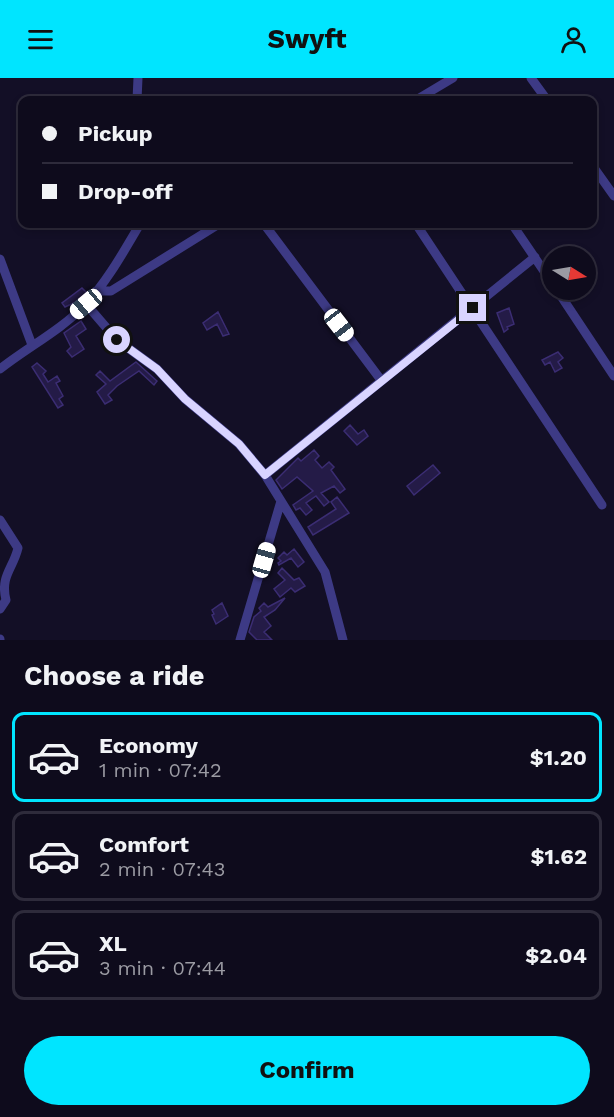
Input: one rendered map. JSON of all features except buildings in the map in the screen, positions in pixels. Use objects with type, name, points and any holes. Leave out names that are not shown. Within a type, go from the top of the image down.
[{"type":"street","points":[[137,96],[138,78]]},
{"type":"street","points":[[429,96],[453,78]]},
{"type":"street","points":[[531,78],[544,96]]},
{"type":"street","points":[[597,172],[614,196]]},
{"type":"street","points":[[0,369],[52,333],[86,304],[127,247],[138,228]]},
{"type":"street","points":[[96,291],[111,291],[213,228]]},
{"type":"street","points":[[267,228],[381,380]]},
{"type":"street","points":[[419,228],[602,505]]},
{"type":"street","points":[[515,228],[542,268]]},
{"type":"street","points":[[265,475],[535,257]]},
{"type":"street","points":[[0,259],[32,345]]},
{"type":"street","points":[[0,283],[10,287]]},
{"type":"street","points":[[563,300],[614,376]]},
{"type":"street","points":[[86,304],[117,340],[157,369],[185,399],[239,444],[265,475],[326,572],[343,640]]},
{"type":"street","points":[[240,640],[281,501]]},
{"type":"street","points":[[0,520],[18,548],[2,581],[1,588],[6,600],[0,609]]},
{"type":"route","points":[[117,340],[138,353],[157,369],[185,399],[239,444],[265,475],[473,308]]}]
